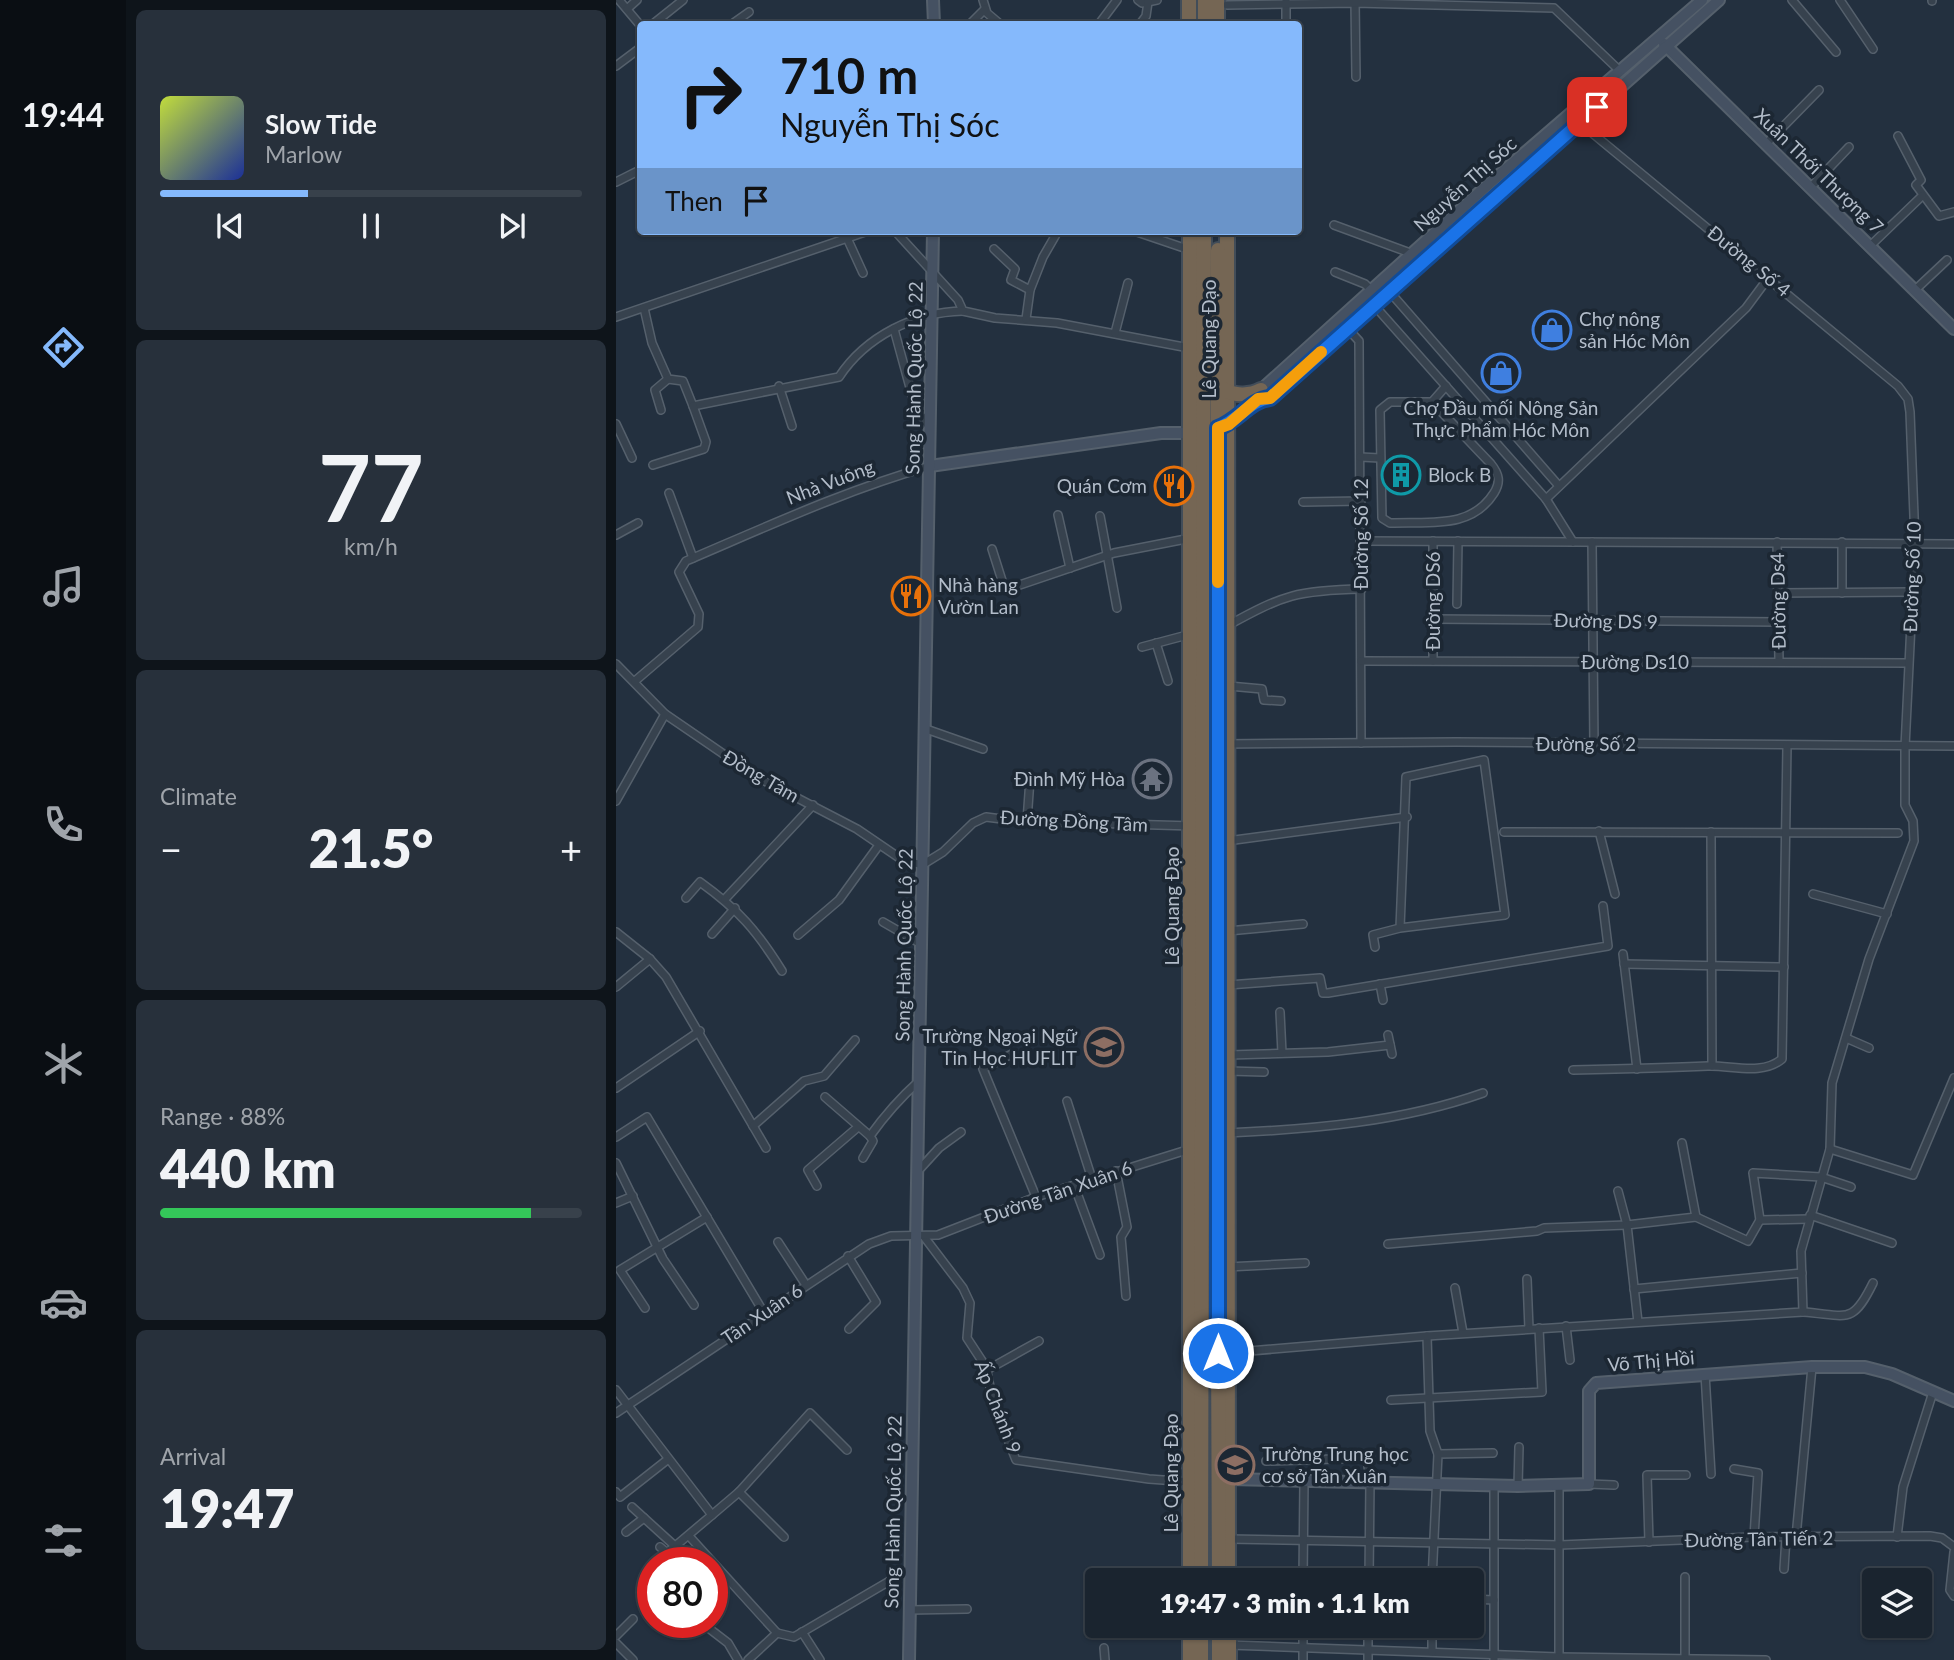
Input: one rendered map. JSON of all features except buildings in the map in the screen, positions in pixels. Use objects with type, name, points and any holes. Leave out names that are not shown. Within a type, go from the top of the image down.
[{"type":"highway","points":[[1189,0],[1189,21]]},
{"type":"highway","points":[[1205,0],[1205,21]]},
{"type":"highway","points":[[1218,21],[1224,2]]},
{"type":"highway","points":[[1224,2],[1227,21]]},
{"type":"highway","name":"Lê Quang Đạo","points":[[1190,235],[1189,348],[1210,429],[1227,626],[1229,686],[1222,744],[1223,1353],[1230,1479],[1228,1568]]},
{"type":"highway","name":"Lê Quang Đạo","points":[[1204,235],[1227,841],[1228,931],[1223,985],[1229,1055],[1219,1568]]},
{"type":"highway","name":"Lê Quang Đạo","points":[[1218,235],[1223,388]]},
{"type":"highway","name":"Lê Quang Đạo","points":[[1201,1568],[1196,1147],[1196,537],[1210,429],[1223,388],[1227,235]]},
{"type":"highway","points":[[1223,388],[1260,395]]},
{"type":"highway","name":"Lê Quang Đạo","points":[[1190,1568],[1196,1147]]},
{"type":"highway","points":[[1190,1638],[1190,1660]]},
{"type":"highway","points":[[1200,1660],[1201,1638]]},
{"type":"highway","points":[[1219,1638],[1219,1660]]},
{"type":"street","points":[[619,0],[637,21]]},
{"type":"street","points":[[627,9],[637,0]]},
{"type":"street","points":[[657,21],[683,0]]},
{"type":"street","points":[[933,0],[934,21]]},
{"type":"street","points":[[1101,21],[1117,0]]},
{"type":"street","points":[[1138,0],[1157,0]]},
{"type":"street","name":"Nguyễn Thị Sóc","points":[[1260,395],[1270,398],[1580,123],[1702,0]]},
{"type":"street","name":"Nguyễn Thị Sóc","points":[[1210,429],[1260,395],[1491,182],[1619,71],[1719,0]]},
{"type":"street","points":[[1792,0],[1836,52]]},
{"type":"street","points":[[1840,0],[1873,49]]},
{"type":"street","points":[[1142,21],[1146,16],[1148,2]]},
{"type":"street","points":[[1224,2],[1355,2],[1554,8],[1619,71]]},
{"type":"street","points":[[1286,2],[1286,21]]},
{"type":"street","points":[[1355,2],[1356,77]]},
{"type":"street","points":[[972,21],[984,4],[998,21]]},
{"type":"street","points":[[736,21],[749,12]]},
{"type":"street","name":"Xuân Thới Thượng 7","points":[[1662,43],[1954,329]]},
{"type":"street","points":[[616,66],[637,50]]},
{"type":"street","points":[[1766,144],[1819,90]]},
{"type":"street","name":"Đường Số 4","points":[[1580,123],[1898,386],[1908,398],[1909,407]]},
{"type":"street","points":[[1898,136],[1921,180],[1916,185],[1922,196],[1939,216],[1954,212]]},
{"type":"street","points":[[1811,187],[1849,147]]},
{"type":"street","points":[[616,182],[637,172]]},
{"type":"street","points":[[1870,246],[1922,196]]},
{"type":"street","points":[[1334,225],[1414,254]]},
{"type":"street","points":[[616,317],[856,235]]},
{"type":"street","points":[[899,235],[958,300],[963,311]]},
{"type":"street","name":"Song Hành Quốc Lộ 22","points":[[909,1660],[920,1237],[917,1173],[933,235]]},
{"type":"street","points":[[1026,319],[1030,290],[1043,257],[1056,235]]},
{"type":"street","points":[[1146,235],[1191,250]]},
{"type":"street","points":[[847,238],[863,273]]},
{"type":"street","points":[[994,249],[1015,269],[1011,280],[1030,290]]},
{"type":"street","points":[[1914,291],[1947,260]]},
{"type":"street","points":[[1335,272],[1365,284],[1373,292]]},
{"type":"street","points":[[1546,499],[1745,308],[1769,277]]},
{"type":"street","points":[[1115,332],[1128,283]]},
{"type":"street","points":[[1389,291],[1559,486]]},
{"type":"street","points":[[1374,305],[1546,499],[1573,542]]},
{"type":"street","points":[[644,308],[652,343],[668,379]]},
{"type":"street","points":[[693,406],[779,386],[839,377],[851,358],[894,329],[933,312],[963,311],[995,318],[1026,319],[1115,332],[1189,348]]},
{"type":"street","points":[[894,329],[915,406],[931,431]]},
{"type":"street","name":"Đường Số 12","points":[[1348,329],[1359,341],[1362,743]]},
{"type":"street","points":[[653,465],[704,449],[706,442],[683,381],[668,379],[655,390],[661,410]]},
{"type":"street","points":[[779,386],[792,426]]},
{"type":"street","points":[[1432,402],[1446,386]]},
{"type":"street","points":[[1471,414],[1484,401]]},
{"type":"street","points":[[1390,402],[1432,402],[1491,464],[1498,474],[1497,487],[1486,504],[1468,518],[1390,523],[1380,515],[1380,458],[1382,406],[1390,402]]},
{"type":"street","name":"Đường Số 10","points":[[1803,1312],[1801,1251],[1830,1149],[1832,1083],[1886,914],[1914,841],[1913,821],[1905,805],[1905,747],[1915,542],[1909,407]]},
{"type":"street","points":[[616,424],[632,458]]},
{"type":"street","name":"Nhà Vuông","points":[[693,558],[761,527],[893,477],[930,467],[1161,433],[1210,429]]},
{"type":"street","points":[[1491,464],[1504,452]]},
{"type":"street","points":[[1360,457],[1380,458]]},
{"type":"street","points":[[635,681],[698,627],[699,614],[679,572],[686,561],[693,558],[669,492]]},
{"type":"street","points":[[1303,502],[1361,501]]},
{"type":"street","points":[[1058,515],[1070,568]]},
{"type":"street","points":[[1100,516],[1117,608]]},
{"type":"street","points":[[616,535],[638,523]]},
{"type":"street","points":[[992,549],[1006,590],[1108,555],[1196,537]]},
{"type":"street","points":[[1362,541],[1954,544]]},
{"type":"street","name":"Đường DS6","points":[[1433,541],[1433,662]]},
{"type":"street","points":[[1458,541],[1458,604]]},
{"type":"street","points":[[1592,541],[1594,745]]},
{"type":"street","name":"Đường Ds4","points":[[1777,542],[1779,661]]},
{"type":"street","points":[[1842,542],[1842,593]]},
{"type":"street","points":[[1227,626],[1268,603],[1303,592],[1362,589]]},
{"type":"street","points":[[1778,593],[1912,592]]},
{"type":"street","name":"Đường DS 9","points":[[1433,619],[1779,622]]},
{"type":"street","points":[[1142,647],[1196,633]]},
{"type":"street","points":[[1156,643],[1168,681]]},
{"type":"street","name":"Đường Ds10","points":[[1361,661],[1909,663]]},
{"type":"street","name":"Đồng Tâm","points":[[616,664],[666,713],[757,777],[813,805],[901,859],[922,865]]},
{"type":"street","points":[[1229,686],[1262,689],[1264,700],[1281,701]]},
{"type":"street","points":[[616,801],[666,713]]},
{"type":"street","points":[[926,729],[982,748]]},
{"type":"street","name":"Đường Số 2","points":[[1222,744],[1954,746]]},
{"type":"street","points":[[1573,1070],[1759,1067],[1782,1059],[1787,746]]},
{"type":"street","points":[[1375,947],[1373,935],[1400,928],[1505,915],[1484,760],[1406,777],[1407,817],[1400,928]]},
{"type":"street","points":[[1027,821],[1030,779]]},
{"type":"street","points":[[725,899],[813,805]]},
{"type":"street","name":"Đường Đồng Tâm","points":[[922,865],[943,852],[974,823],[986,817],[1027,821],[1196,826]]},
{"type":"street","points":[[1227,841],[1407,817]]},
{"type":"street","points":[[1599,831],[1615,894]]},
{"type":"street","points":[[1504,832],[1898,833]]},
{"type":"street","points":[[1711,832],[1712,1066]]},
{"type":"street","points":[[798,934],[839,900],[879,845]]},
{"type":"street","points":[[686,898],[700,881],[725,899],[754,927],[782,971]]},
{"type":"street","points":[[1813,894],[1886,914]]},
{"type":"street","points":[[1223,985],[1320,978],[1323,993],[1608,946],[1603,906]]},
{"type":"street","points":[[712,934],[734,908]]},
{"type":"street","points":[[883,922],[921,944]]},
{"type":"street","points":[[1228,931],[1303,924]]},
{"type":"street","points":[[616,932],[650,959],[666,977],[700,1031],[766,1149]]},
{"type":"street","points":[[1623,954],[1637,1069]]},
{"type":"street","points":[[616,987],[650,959]]},
{"type":"street","points":[[1624,964],[1784,967]]},
{"type":"street","points":[[1380,984],[1383,999]]},
{"type":"street","points":[[1280,1012],[1282,1053]]},
{"type":"street","points":[[616,1088],[700,1031]]},
{"type":"street","points":[[1388,1035],[1392,1054]]},
{"type":"street","points":[[1846,1038],[1869,1048]]},
{"type":"street","points":[[753,1126],[804,1081],[823,1077],[855,1040]]},
{"type":"street","points":[[1229,1055],[1390,1045]]},
{"type":"street","points":[[1012,1054],[983,1069],[1036,1197]]},
{"type":"street","points":[[1228,1071],[1264,1072]]},
{"type":"street","points":[[870,1136],[893,1104],[919,1080]]},
{"type":"street","points":[[1830,1149],[1913,1175],[1954,1080]]},
{"type":"street","points":[[1227,1133],[1370,1121],[1433,1108],[1483,1093]]},
{"type":"street","points":[[825,1097],[873,1140],[863,1158]]},
{"type":"street","points":[[1068,1101],[1092,1179]]},
{"type":"street","points":[[616,1137],[647,1117],[764,1314]]},
{"type":"street","points":[[817,1186],[808,1175],[808,1170],[858,1127]]},
{"type":"street","points":[[917,1173],[939,1148],[961,1132]]},
{"type":"street","points":[[1682,1143],[1696,1217]]},
{"type":"street","name":"Đường Tân Xuân 6","points":[[920,1237],[961,1228],[1036,1197],[1196,1147]]},
{"type":"street","points":[[616,1163],[663,1259],[694,1305]]},
{"type":"street","points":[[1116,1171],[1127,1227],[1121,1237],[1126,1296]]},
{"type":"street","points":[[1388,1244],[1537,1231],[1544,1228],[1626,1225],[1696,1217],[1748,1241],[1760,1220],[1753,1173],[1821,1177],[1851,1187]]},
{"type":"street","points":[[1074,1185],[1100,1255]]},
{"type":"street","points":[[1618,1191],[1626,1225],[1638,1322]]},
{"type":"street","points":[[616,1203],[633,1196]]},
{"type":"street","points":[[645,1308],[620,1270],[707,1217]]},
{"type":"street","points":[[1760,1220],[1809,1217],[1892,1243]]},
{"type":"street","name":"Tân Xuân 6","points":[[616,1413],[848,1256],[891,1236],[920,1237]]},
{"type":"street","name":"Ấp Chánh 9","points":[[920,1237],[963,1287],[971,1303],[967,1338],[987,1370],[993,1402],[1016,1460],[1109,1474],[1191,1482]]},
{"type":"street","points":[[778,1242],[806,1285]]},
{"type":"street","points":[[848,1256],[876,1302],[849,1329]]},
{"type":"street","points":[[1226,1267],[1305,1263]]},
{"type":"street","points":[[1634,1289],[1802,1273]]},
{"type":"street","points":[[1527,1279],[1529,1329]]},
{"type":"street","points":[[1223,1353],[1566,1326],[1803,1312],[1851,1315],[1861,1307],[1873,1283]]},
{"type":"street","points":[[1455,1288],[1463,1333]]},
{"type":"street","points":[[1566,1326],[1570,1360]]},
{"type":"street","points":[[1391,1400],[1542,1392],[1539,1328]]},
{"type":"street","points":[[1427,1336],[1430,1431],[1438,1454],[1432,1568]]},
{"type":"street","points":[[987,1370],[1039,1341]]},
{"type":"street","points":[[1796,1537],[1812,1367]]},
{"type":"street","name":"Võ Thị Hồi","points":[[1589,1484],[1589,1391],[1596,1383],[1812,1367],[1865,1367],[1892,1374],[1954,1401]]},
{"type":"street","points":[[1704,1374],[1711,1474]]},
{"type":"street","points":[[616,1390],[712,1516]]},
{"type":"street","points":[[1897,1536],[1903,1487],[1933,1392]]},
{"type":"street","points":[[632,1507],[676,1547],[739,1492],[810,1413],[847,1450]]},
{"type":"street","points":[[1518,1486],[1519,1447]]},
{"type":"street","points":[[1438,1454],[1493,1453]]},
{"type":"street","points":[[1266,1461],[1367,1458],[1370,1482],[1369,1568]]},
{"type":"street","points":[[616,1492],[620,1497],[667,1460]]},
{"type":"street","points":[[1734,1469],[1758,1473],[1754,1537]]},
{"type":"street","points":[[1649,1542],[1647,1475],[1686,1475]]},
{"type":"street","points":[[1230,1479],[1494,1486],[1614,1485]]},
{"type":"street","points":[[1303,1568],[1304,1481]]},
{"type":"street","points":[[1494,1486],[1494,1658]]},
{"type":"street","points":[[1559,1487],[1559,1658]]},
{"type":"street","points":[[739,1492],[784,1537]]},
{"type":"street","points":[[626,1532],[644,1518]]},
{"type":"street","points":[[689,1536],[777,1633],[794,1637],[910,1569]]},
{"type":"street","name":"Đường Tân Tiến 2","points":[[1229,1539],[1560,1545],[1754,1537],[1897,1536],[1942,1538],[1954,1549]]},
{"type":"street","points":[[1784,1569],[1786,1537]]},
{"type":"street","points":[[1954,1549],[1950,1590],[1954,1596]]},
{"type":"street","points":[[1685,1577],[1685,1657]]},
{"type":"street","points":[[1484,1600],[1494,1600]]},
{"type":"street","points":[[909,1610],[967,1609]]},
{"type":"street","points":[[616,1636],[633,1619]]},
{"type":"street","points":[[802,1632],[820,1660]]},
{"type":"street","points":[[748,1660],[777,1633]]},
{"type":"street","points":[[722,1638],[728,1643],[738,1660]]},
{"type":"street","points":[[1303,1638],[1303,1660]]},
{"type":"street","points":[[1368,1638],[1368,1660]]},
{"type":"street","points":[[1432,1638],[1432,1652]]},
{"type":"street","points":[[616,1643],[633,1660]]},
{"type":"street","points":[[1229,1653],[1303,1647],[1432,1652],[1494,1658],[1685,1657],[1766,1660]]},
{"type":"street","points":[[1104,1648],[1105,1660]]},
{"type":"slow traffic","points":[[1218,582],[1218,428],[1229,424],[1258,399],[1270,398],[1321,352]]},
{"type":"place","name":"Chợ nông sản Hóc Môn","points":[[1552,330]]},
{"type":"place","name":"Chợ Đầu mối Nông Sản Thực Phẩm Hóc Môn","points":[[1501,373]]},
{"type":"place","name":"Block B","points":[[1401,475]]},
{"type":"place","name":"Quán Cơm","points":[[1174,486]]},
{"type":"place","name":"Nhà hàng Vườn Lan","points":[[911,596]]},
{"type":"place","name":"Đình Mỹ Hòa","points":[[1152,779]]},
{"type":"place","name":"Trường Ngoại Ngữ Tin Học HUFLIT","points":[[1104,1047]]},
{"type":"place","name":"Trường Trung học cơ sở Tân Xuân","points":[[1235,1465]]},
{"type":"route","points":[[1218,1353],[1218,428],[1229,424],[1258,399],[1270,398],[1597,107]]}]
